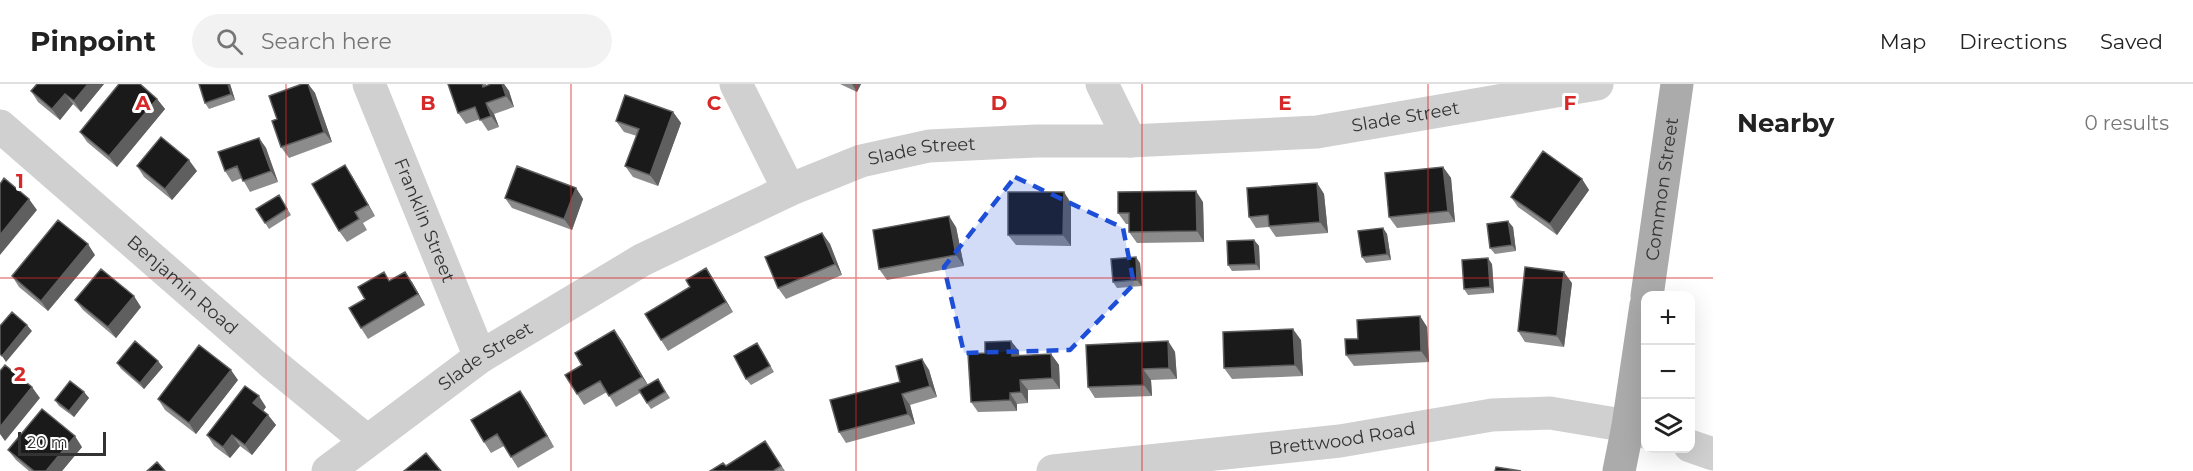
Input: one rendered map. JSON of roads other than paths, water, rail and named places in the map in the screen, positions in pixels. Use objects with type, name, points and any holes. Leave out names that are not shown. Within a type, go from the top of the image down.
[{"type":"main road","name":"Common Street","points":[[1648,291],[1677,84]]},
{"type":"main road","points":[[1619,471],[1637,429],[1643,345]]},
{"type":"street","name":"Franklin Street","points":[[369,84],[480,357]]},
{"type":"street","points":[[735,84],[789,190]]},
{"type":"street","points":[[1102,84],[1130,141]]},
{"type":"street","name":"Slade Street","points":[[328,471],[480,357],[642,260],[789,190],[861,161],[929,146],[1036,141],[1130,141],[1317,132],[1597,84]]},
{"type":"street","name":"Benjamin Road","points":[[0,126],[273,364],[367,441]]},
{"type":"street","name":"Brettwood Road","points":[[1053,471],[1251,461],[1340,441],[1492,416],[1550,413],[1637,429]]},
{"type":"street","points":[[1695,448],[1713,454]]}]
